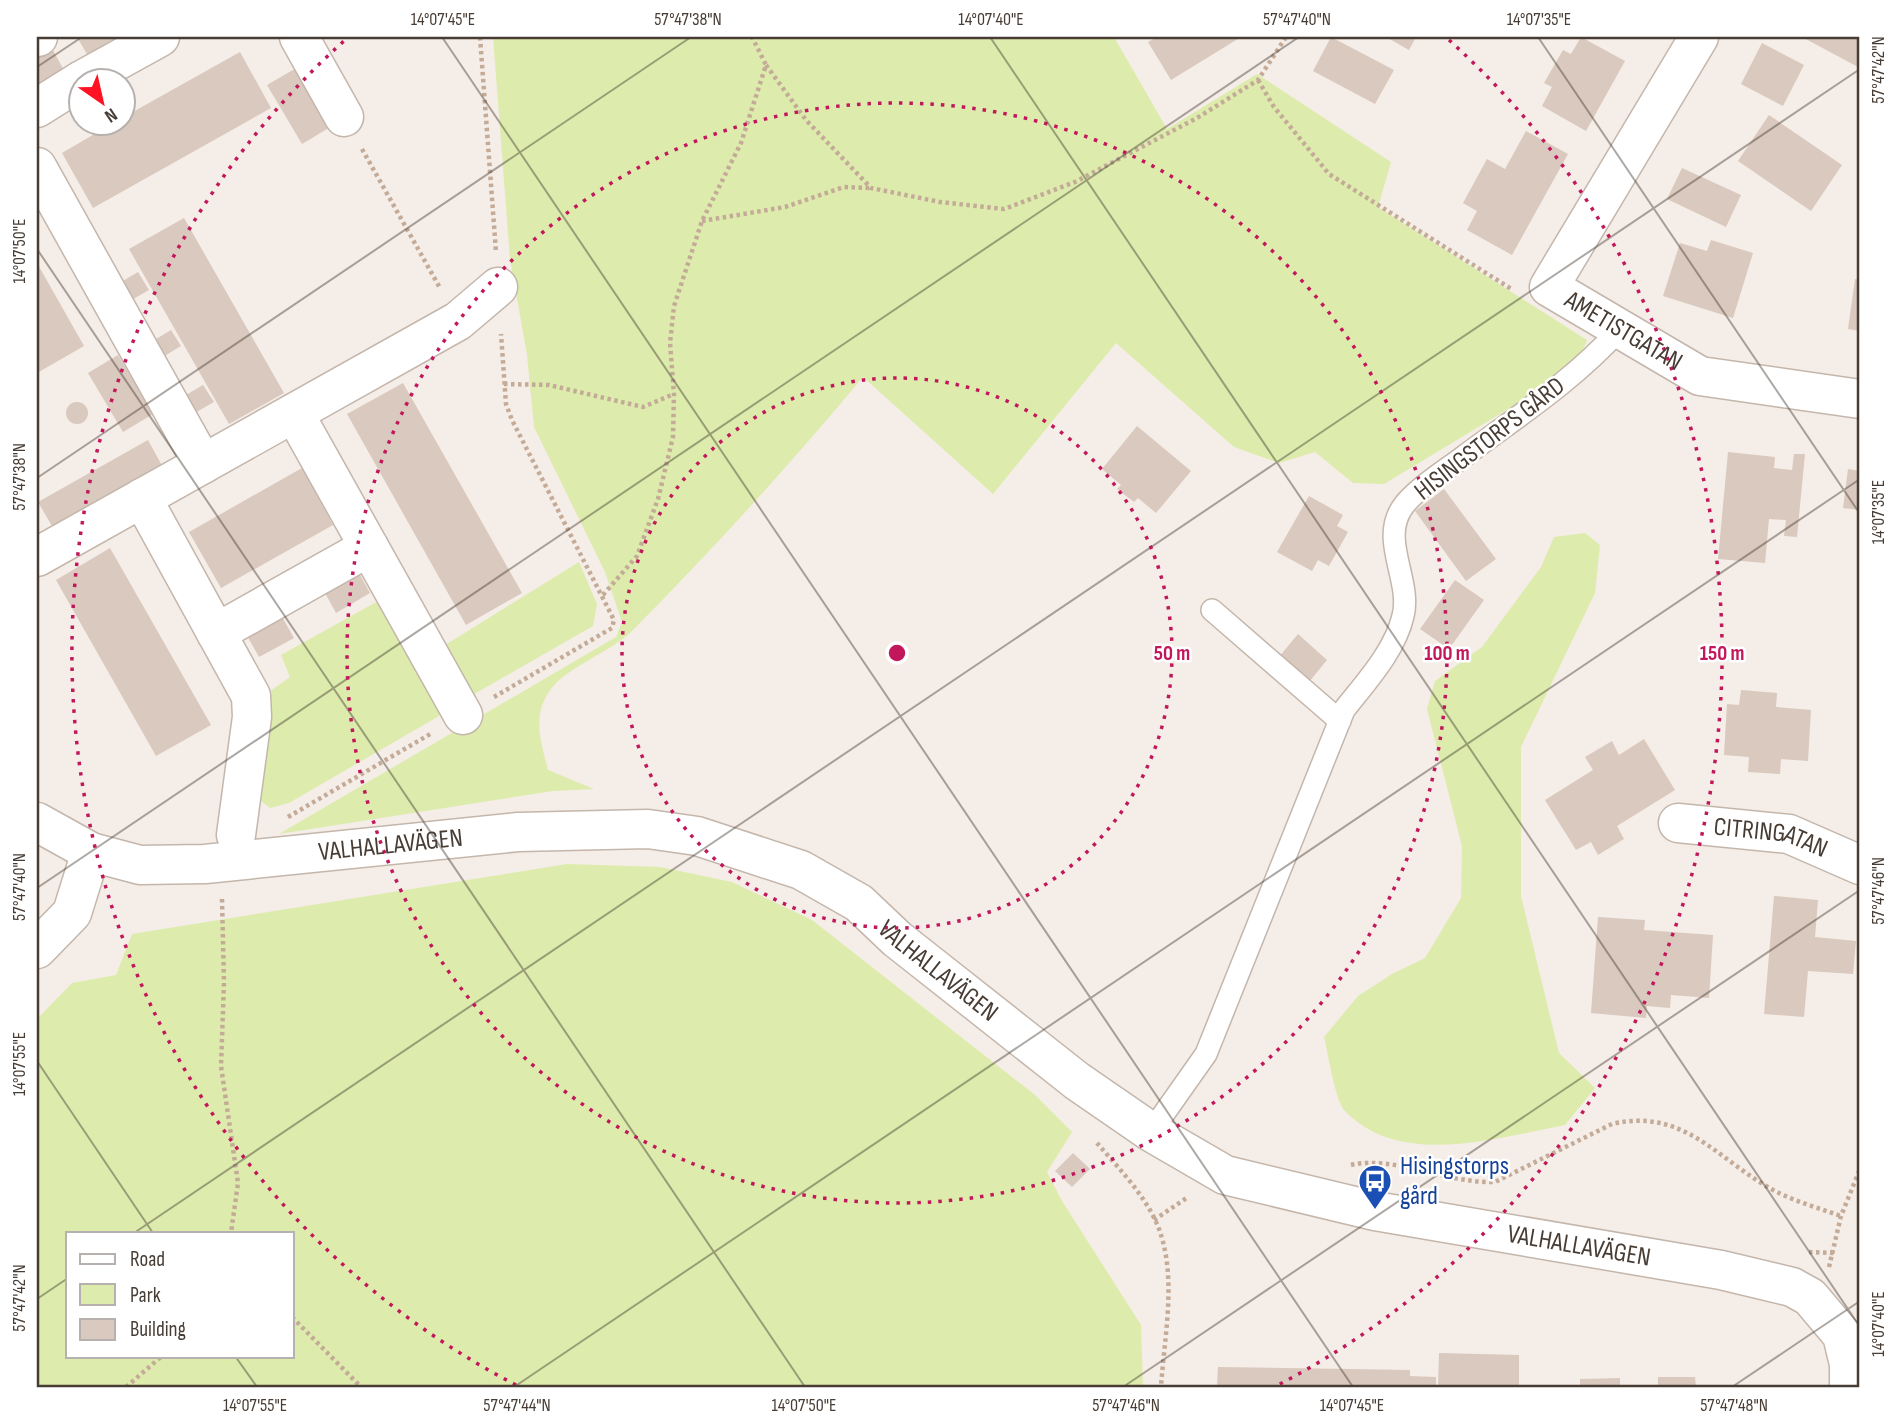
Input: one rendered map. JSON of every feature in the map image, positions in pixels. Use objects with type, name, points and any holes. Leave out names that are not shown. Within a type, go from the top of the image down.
[{"type":"street","points":[[108,66],[160,37]]},
{"type":"street","points":[[299,37],[344,117]]},
{"type":"street","name":"AMETISTGATAN","points":[[1699,37],[1549,287],[1700,376],[1860,398]]},
{"type":"street","points":[[37,108],[66,90]]},
{"type":"street","points":[[37,167],[203,464]]},
{"type":"street","points":[[37,557],[458,321],[498,287]]},
{"type":"street","points":[[294,413],[463,715]]},
{"type":"street","points":[[142,498],[253,706],[236,835]]},
{"type":"street","points":[[216,633],[369,547]]},
{"type":"street","name":"VALHALLAVÄGEN","points":[[37,822],[91,852],[140,865],[205,864],[518,832],[648,829],[697,836],[802,870],[859,903],[897,939],[1077,1081],[1151,1132],[1225,1175],[1376,1211],[1721,1270],[1791,1287],[1811,1297]]},
{"type":"street","name":"CITRINGATAN","points":[[1678,823],[1789,834],[1860,865]]},
{"type":"street","points":[[37,949],[72,913],[91,852]]},
{"type":"street","points":[[1811,1297],[1842,1335],[1849,1364],[1849,1387]]},
{"type":"lane","name":"HISINGSTORPS GÅRD","points":[[1151,1132],[1206,1054],[1340,721],[1381,662],[1403,617],[1405,596],[1394,529],[1402,507],[1436,478],[1590,362],[1619,330]]},
{"type":"lane","points":[[1212,610],[1340,721]]},
{"type":"path","points":[[269,858],[266,829],[612,628],[614,620],[603,594],[506,404],[480,37]]},
{"type":"path","points":[[752,37],[766,65],[806,120],[871,188]]},
{"type":"path","points":[[702,221],[785,207],[844,187],[871,188],[940,202],[1004,209],[1075,182],[1198,118],[1258,80],[1286,37]]},
{"type":"path","points":[[603,594],[637,555],[658,499],[673,437],[674,394],[670,343],[674,306],[702,221],[741,143],[766,65]]},
{"type":"path","points":[[1258,80],[1275,107],[1329,174],[1524,296],[1549,287]]},
{"type":"path","points":[[344,117],[458,321]]},
{"type":"path","points":[[504,384],[549,385],[643,407],[674,394]]},
{"type":"path","points":[[210,896],[233,894]]},
{"type":"path","points":[[222,895],[224,983],[221,1066],[238,1183],[233,1232]]},
{"type":"path","points":[[1344,1167],[1365,1162],[1387,1163],[1476,1183],[1495,1182],[1612,1124],[1633,1120],[1658,1121],[1718,1150],[1766,1186],[1841,1216]]},
{"type":"path","points":[[1091,1136],[1135,1188],[1163,1241],[1167,1278],[1161,1387]]},
{"type":"path","points":[[1811,1297],[1833,1260],[1841,1216],[1860,1169]]},
{"type":"path","points":[[1154,1220],[1199,1193]]},
{"type":"path","points":[[294,1319],[361,1387]]},
{"type":"path","points":[[126,1387],[160,1358]]},
{"type":"green space","points":[[493,37],[1114,37],[1167,129],[1257,74],[1391,162],[1378,207],[1587,340],[1580,357],[1563,376],[1384,484],[1353,483],[1315,452],[1279,463],[1234,447],[1116,343],[993,494],[863,377],[751,506],[633,630],[568,673],[551,689],[539,719],[548,770],[594,789],[553,791],[279,834],[616,637],[622,622],[605,572],[534,427],[527,355],[510,259]]},
{"type":"green space","points":[[1585,533],[1600,545],[1595,593],[1521,747],[1521,896],[1559,1053],[1595,1088],[1565,1125],[1480,1142],[1450,1145],[1392,1139],[1366,1128],[1344,1110],[1335,1086],[1324,1037],[1358,996],[1392,974],[1425,958],[1461,898],[1462,846],[1427,709],[1435,681],[1482,647],[1541,567],[1554,537]]},
{"type":"green space","points":[[579,562],[597,604],[593,626],[462,701],[437,650]]},
{"type":"green space","points":[[387,596],[441,694],[439,716],[289,803],[270,808],[256,797],[262,697],[290,677],[281,655]]},
{"type":"green space","points":[[567,864],[660,867],[732,882],[812,920],[1035,1095],[1072,1132],[1047,1172],[1062,1201],[1141,1325],[1143,1387],[37,1387],[37,1019],[72,983],[116,975],[132,934]]},
{"type":"building","points":[[77,37],[132,37],[91,61]]},
{"type":"building","points":[[1157,37],[1241,37],[1171,80],[1148,42]]},
{"type":"building","points":[[1331,37],[1394,70],[1375,104],[1313,71]]},
{"type":"building","points":[[1386,37],[1416,37],[1409,50]]},
{"type":"building","points":[[1581,37],[1625,61],[1586,131],[1542,106],[1552,87],[1544,83],[1563,50],[1571,54]]},
{"type":"building","points":[[1802,37],[1860,37],[1860,68]]},
{"type":"building","points":[[49,43],[66,74],[37,91],[37,50]]},
{"type":"building","points":[[1762,43],[1804,65],[1783,106],[1741,84]]},
{"type":"building","points":[[240,52],[271,108],[93,208],[62,153],[91,136],[136,136],[136,110]]},
{"type":"building","points":[[298,67],[332,126],[302,144],[267,85]]},
{"type":"building","points":[[1769,115],[1842,165],[1811,211],[1738,161]]},
{"type":"building","points":[[1526,131],[1568,154],[1512,255],[1467,230],[1477,211],[1463,203],[1487,159],[1505,169]]},
{"type":"building","points":[[1682,168],[1741,195],[1726,227],[1667,199]]},
{"type":"building","points":[[184,218],[284,393],[229,424],[129,249]]},
{"type":"building","points":[[1711,240],[1753,253],[1733,318],[1663,296],[1680,243],[1707,251]]},
{"type":"building","points":[[37,263],[84,346],[37,373]]},
{"type":"building","points":[[138,272],[149,290],[128,302],[118,284]]},
{"type":"building","points":[[1855,279],[1860,280],[1860,331],[1848,329]]},
{"type":"building","points":[[171,330],[181,346],[161,358],[151,342]]},
{"type":"building","points":[[118,355],[153,414],[123,432],[88,373]]},
{"type":"building","points":[[403,383],[522,593],[466,625],[347,414]]},
{"type":"building","points":[[203,385],[214,402],[191,415],[181,398]]},
{"type":"building","points":[[77,402],[85,405],[88,413],[85,421],[77,424],[69,421],[66,413],[69,405]]},
{"type":"building","points":[[1137,426],[1191,471],[1156,513],[1138,498],[1134,502],[1117,489],[1121,485],[1102,469]]},
{"type":"building","points":[[148,440],[165,471],[56,533],[38,502]]},
{"type":"building","points":[[1728,452],[1775,457],[1774,468],[1792,470],[1794,454],[1805,454],[1797,537],[1784,536],[1786,520],[1769,519],[1765,563],[1718,559]]},
{"type":"building","points":[[302,468],[333,525],[221,588],[189,532]]},
{"type":"building","points":[[1848,469],[1860,471],[1860,510],[1843,508]]},
{"type":"building","points":[[1444,489],[1496,559],[1466,581],[1415,511]]},
{"type":"building","points":[[1309,496],[1343,515],[1337,526],[1348,532],[1329,566],[1318,560],[1312,571],[1277,552]]},
{"type":"building","points":[[110,548],[211,725],[156,756],[56,580]]},
{"type":"building","points":[[353,562],[370,593],[336,613],[319,582]]},
{"type":"building","points":[[1455,580],[1484,600],[1449,649],[1420,629]]},
{"type":"building","points":[[276,606],[294,638],[259,657],[241,625]]},
{"type":"building","points":[[1298,634],[1327,660],[1309,682],[1279,657]]},
{"type":"building","points":[[1741,690],[1777,693],[1776,707],[1811,710],[1808,761],[1781,759],[1780,774],[1748,772],[1749,757],[1724,755],[1727,704],[1739,705]]},
{"type":"building","points":[[1644,739],[1675,790],[1617,826],[1624,839],[1598,855],[1591,842],[1576,850],[1545,800],[1593,770],[1585,757],[1612,741],[1619,755]]},
{"type":"building","points":[[1774,896],[1818,900],[1815,937],[1856,941],[1853,974],[1808,971],[1804,1017],[1764,1014]]},
{"type":"building","points":[[1598,917],[1645,920],[1644,930],[1713,935],[1709,998],[1671,995],[1670,1008],[1647,1006],[1646,1018],[1591,1013]]},
{"type":"building","points":[[1073,1153],[1090,1169],[1072,1187],[1055,1171]]},
{"type":"building","points":[[1439,1353],[1519,1355],[1519,1387],[1438,1387]]},
{"type":"building","points":[[1218,1367],[1410,1370],[1410,1376],[1436,1377],[1436,1387],[1217,1387]]},
{"type":"building","points":[[1658,1377],[1695,1377],[1696,1387],[1658,1387]]},
{"type":"building","points":[[1620,1378],[1620,1387],[1580,1387],[1580,1379]]},
{"type":"place","name":"Hisingstorps gård","points":[[1375,1211]]}]
